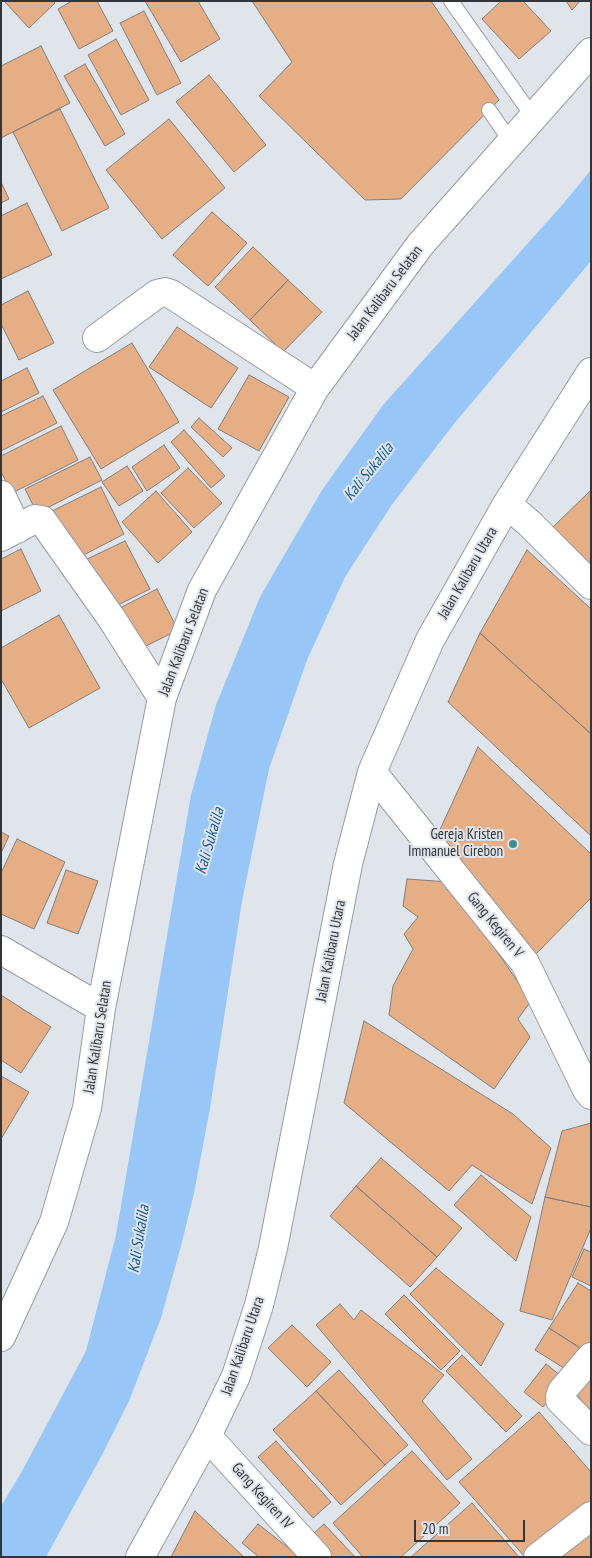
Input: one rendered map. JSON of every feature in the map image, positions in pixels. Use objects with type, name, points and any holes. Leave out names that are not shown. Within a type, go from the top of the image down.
[{"type":"street","name":"Jalan Kalibaru Selatan","points":[[1,1337],[54,1222],[88,1108],[101,1008],[162,698],[202,590],[315,388],[420,245],[591,52]]},
{"type":"street","points":[[97,338],[157,294],[165,292],[171,294],[315,388]]},
{"type":"street","name":"Jalan Kalibaru Utara","points":[[140,1557],[208,1436],[236,1376],[259,1305],[273,1248],[348,864],[372,772],[430,640],[507,504],[591,372]]},
{"type":"street","points":[[1,495],[9,533],[35,519],[42,520],[112,619],[162,698]]},
{"type":"street","points":[[507,504],[530,524],[591,585]]},
{"type":"street","name":"Gang Kegiren V","points":[[372,772],[526,963],[591,1095]]},
{"type":"street","points":[[1,950],[101,1008]]},
{"type":"street","points":[[591,1357],[562,1391],[560,1398],[591,1431]]},
{"type":"street","name":"Gang Kegiren IV","points":[[208,1436],[317,1557]]},
{"type":"street","points":[[538,1557],[591,1516]]},
{"type":"lane","points":[[451,1],[533,117]]},
{"type":"lane","points":[[489,110],[511,142]]},
{"type":"water","name":"Kali Sukalila","points":[[591,170],[591,261],[453,425],[391,506],[345,577],[307,660],[269,769],[242,901],[210,1108],[194,1193],[161,1318],[129,1401],[46,1557],[1,1557],[1,1506],[21,1473],[86,1351],[116,1235],[191,795],[216,705],[260,597],[322,490],[383,405],[563,204]]},
{"type":"building","points":[[4,1],[53,1],[55,3],[29,28]]},
{"type":"building","points":[[72,1],[97,1],[113,31],[79,49],[58,9]]},
{"type":"building","points":[[145,1],[198,1],[220,39],[181,62]]},
{"type":"building","points":[[252,1],[431,1],[499,100],[401,199],[365,200],[259,96],[292,62]]},
{"type":"building","points":[[501,1],[523,1],[551,31],[519,59],[482,19]]},
{"type":"building","points":[[566,1],[580,1],[572,10]]},
{"type":"building","points":[[144,11],[181,83],[157,95],[120,23]]},
{"type":"building","points":[[116,39],[149,100],[121,115],[88,55]]},
{"type":"building","points":[[41,46],[70,103],[1,138],[1,66]]},
{"type":"building","points":[[85,64],[125,134],[105,146],[64,76]]},
{"type":"building","points":[[209,75],[266,145],[234,172],[176,102]]},
{"type":"building","points":[[60,109],[109,208],[62,231],[13,132]]},
{"type":"building","points":[[169,119],[225,188],[162,239],[106,170]]},
{"type":"building","points":[[1,182],[9,199],[1,203]]},
{"type":"building","points":[[27,203],[52,255],[1,279],[1,216]]},
{"type":"building","points":[[212,212],[247,243],[208,286],[173,255]]},
{"type":"building","points":[[253,247],[288,280],[250,320],[215,287]]},
{"type":"building","points":[[288,280],[322,312],[283,352],[250,320]]},
{"type":"building","points":[[28,291],[54,343],[19,360],[1,324],[1,305]]},
{"type":"building","points":[[177,327],[238,368],[211,408],[149,367]]},
{"type":"building","points":[[132,343],[179,422],[101,469],[53,390]]},
{"type":"building","points":[[27,368],[39,393],[1,412],[1,381]]},
{"type":"building","points":[[249,375],[289,397],[259,451],[218,429]]},
{"type":"building","points":[[43,396],[57,423],[1,451],[1,416]]},
{"type":"building","points":[[199,418],[232,448],[223,457],[191,427]]},
{"type":"building","points":[[61,426],[78,460],[12,493],[1,472],[1,456]]},
{"type":"building","points":[[184,430],[225,476],[211,488],[171,442]]},
{"type":"building","points":[[164,445],[180,468],[147,491],[132,467]]},
{"type":"building","points":[[90,457],[102,480],[37,513],[25,489]]},
{"type":"building","points":[[127,466],[143,491],[119,506],[102,482]]},
{"type":"building","points":[[188,468],[222,503],[194,528],[161,493]]},
{"type":"building","points":[[101,487],[124,534],[74,560],[50,512]]},
{"type":"building","points":[[591,490],[591,566],[552,528]]},
{"type":"building","points":[[156,491],[192,532],[158,563],[122,522]]},
{"type":"building","points":[[125,541],[150,589],[110,609],[85,560]]},
{"type":"building","points":[[21,549],[41,591],[1,611],[1,559]]},
{"type":"building","points":[[527,550],[591,609],[591,734],[480,633]]},
{"type":"building","points":[[157,589],[178,630],[138,650],[118,609]]},
{"type":"building","points":[[59,615],[100,688],[29,728],[1,679],[1,648]]},
{"type":"building","points":[[480,633],[591,734],[591,836],[448,702]]},
{"type":"building","name":"Gereja Kristen Immanuel Cirebon","points":[[478,747],[591,854],[591,898],[532,958],[438,834]]},
{"type":"building","points":[[1,832],[9,836],[1,853]]},
{"type":"building","points":[[17,839],[65,862],[34,929],[1,914],[1,873]]},
{"type":"building","points":[[66,870],[98,881],[78,934],[47,923]]},
{"type":"building","points":[[407,879],[449,882],[531,1001],[518,1019],[530,1037],[494,1089],[389,1015],[393,986],[413,949],[404,934],[418,917],[403,906]]},
{"type":"building","points":[[1,995],[51,1027],[21,1073],[1,1060]]},
{"type":"building","points":[[364,1021],[513,1114],[551,1148],[532,1204],[472,1165],[449,1191],[344,1103]]},
{"type":"building","points":[[1,1076],[29,1092],[1,1139]]},
{"type":"building","points":[[591,1123],[591,1207],[545,1197],[562,1131]]},
{"type":"building","points":[[381,1158],[462,1228],[437,1257],[356,1186]]},
{"type":"building","points":[[481,1175],[531,1217],[516,1261],[454,1205]]},
{"type":"building","points":[[356,1186],[437,1257],[410,1287],[330,1216]]},
{"type":"building","points":[[545,1197],[591,1207],[591,1228],[552,1320],[520,1311]]},
{"type":"building","points":[[584,1249],[591,1252],[591,1286],[572,1277]]},
{"type":"building","points":[[436,1268],[504,1324],[481,1366],[410,1294]]},
{"type":"building","points":[[578,1283],[591,1291],[591,1350],[588,1353],[549,1328]]},
{"type":"building","points":[[404,1295],[460,1351],[441,1370],[385,1314]]},
{"type":"building","points":[[340,1304],[354,1320],[361,1310],[444,1375],[422,1401],[472,1459],[447,1480],[316,1325]]},
{"type":"building","points":[[292,1325],[331,1362],[307,1387],[268,1348]]},
{"type":"building","points":[[549,1328],[588,1353],[575,1375],[535,1350]]},
{"type":"building","points":[[462,1355],[522,1416],[506,1432],[446,1371]]},
{"type":"building","points":[[546,1364],[565,1379],[543,1407],[524,1392]]},
{"type":"building","points":[[339,1370],[408,1445],[385,1465],[316,1391]]},
{"type":"building","points":[[591,1380],[591,1413],[575,1392]]},
{"type":"building","points":[[316,1391],[385,1465],[341,1505],[273,1430]]},
{"type":"building","points":[[539,1412],[591,1472],[591,1508],[535,1557],[525,1557],[459,1482]]},
{"type":"building","points":[[276,1441],[331,1502],[313,1518],[258,1457]]},
{"type":"building","points":[[412,1451],[460,1503],[401,1557],[363,1557],[333,1523]]},
{"type":"building","points":[[472,1503],[519,1557],[411,1557]]},
{"type":"building","points":[[195,1511],[244,1557],[171,1557]]},
{"type":"building","points":[[258,1524],[300,1557],[259,1557],[242,1543]]},
{"type":"building","points":[[324,1524],[355,1557],[331,1557],[311,1536]]},
{"type":"building","points":[[591,1530],[591,1557],[560,1557]]},
{"type":"place","name":"Gereja Kristen Immanuel Cirebon","points":[[513,844]]}]
